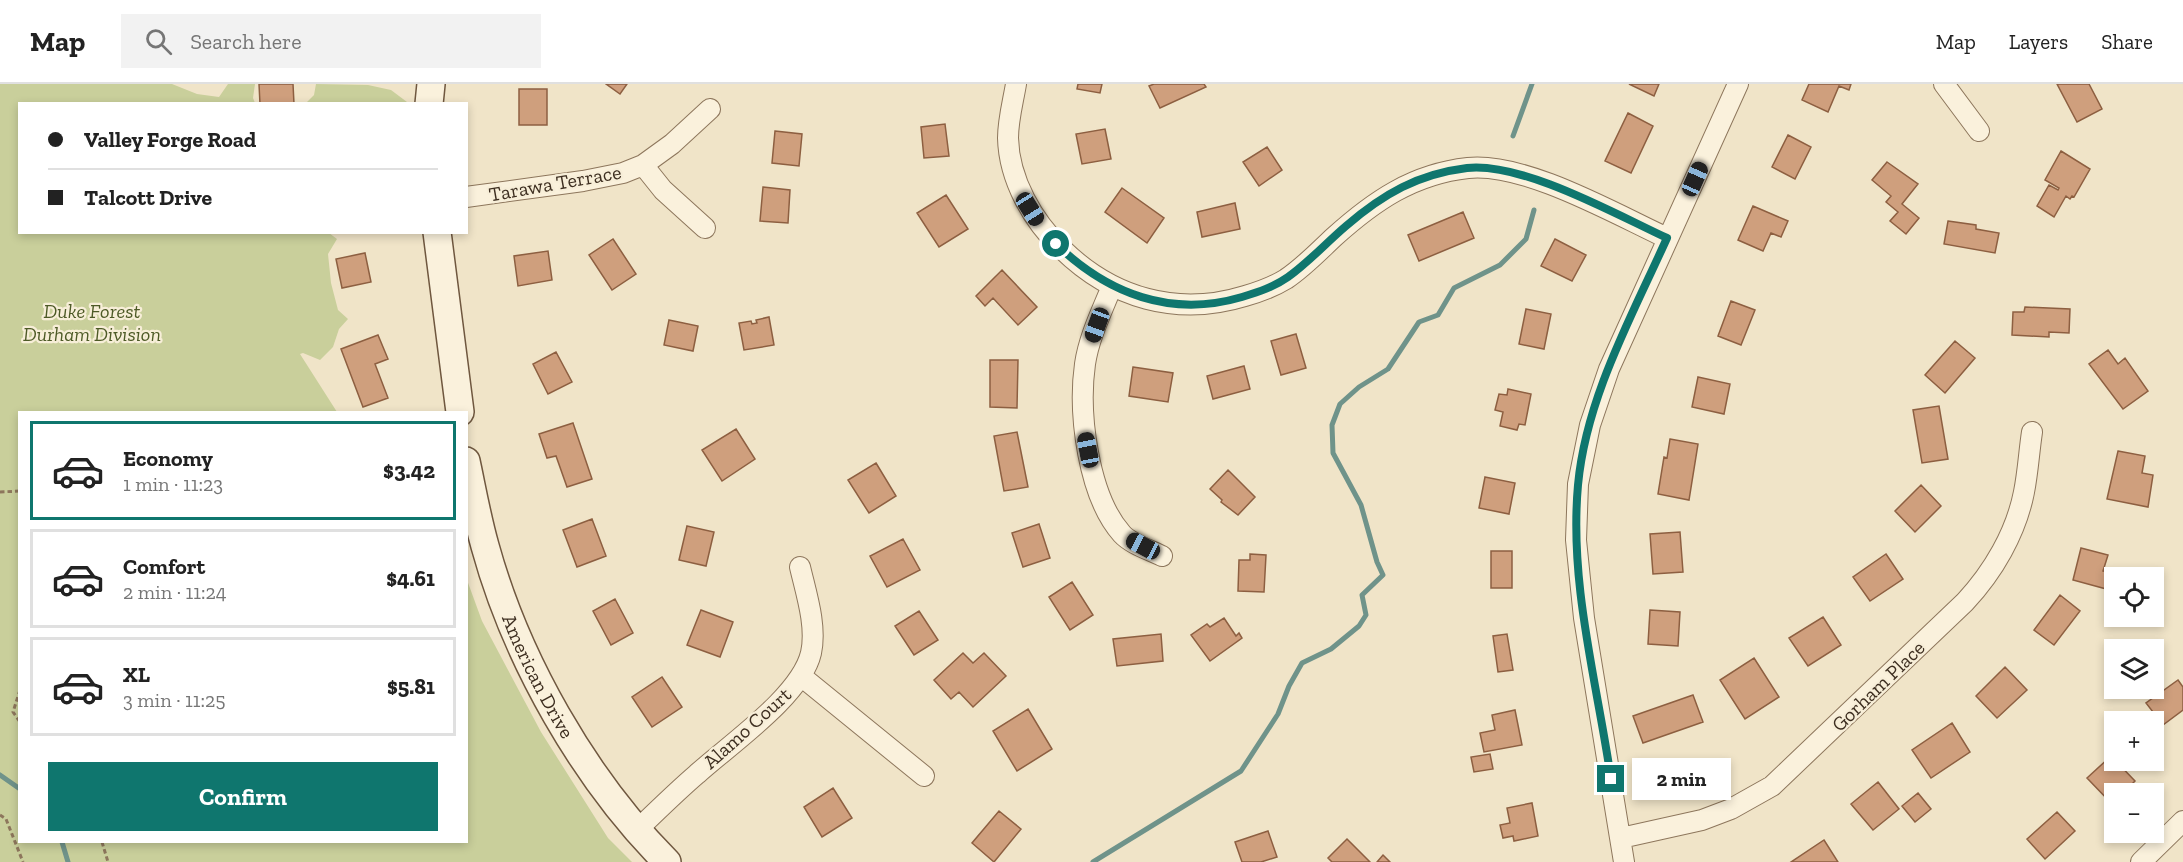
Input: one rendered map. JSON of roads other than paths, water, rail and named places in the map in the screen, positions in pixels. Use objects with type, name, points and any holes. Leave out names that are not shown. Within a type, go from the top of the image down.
[{"type":"street","points":[[429,102],[431,84]]},
{"type":"street","points":[[1016,84],[1010,116],[1009,149],[1017,181],[1044,232],[1089,272],[1112,286],[1153,301],[1179,305],[1207,305],[1260,291],[1293,273],[1367,209],[1406,184],[1437,174],[1468,168],[1500,170],[1528,176],[1667,238]]},
{"type":"street","points":[[1624,862],[1584,618],[1578,564],[1576,516],[1578,484],[1590,425],[1623,337],[1738,84]]},
{"type":"street","points":[[1944,84],[1979,131]]},
{"type":"street","name":"Tarawa Terrace","points":[[468,197],[583,181],[623,173],[643,165],[672,144],[710,109]]},
{"type":"street","name":"Tarawa Terrace","points":[[643,165],[663,190],[705,228]]},
{"type":"street","points":[[436,234],[460,411]]},
{"type":"street","points":[[1112,286],[1085,362],[1082,405],[1090,465],[1097,486],[1123,536],[1162,556]]},
{"type":"street","name":"Gorham Place","points":[[1621,838],[1702,820],[1731,809],[1772,786],[1965,602],[1992,568],[2013,528],[2024,492],[2032,432]]},
{"type":"street","name":"American Drive","points":[[468,470],[485,547],[512,622],[540,684],[566,731],[597,778],[637,830],[667,862]]},
{"type":"street","name":"Alamo Court","points":[[637,830],[695,775],[781,700],[801,676],[811,651],[812,638],[809,607],[800,567]]},
{"type":"street","points":[[801,676],[924,776]]},
{"type":"street","points":[[2141,862],[2183,821]]},
{"type":"waterway","points":[[1513,136],[1532,84]]},
{"type":"waterway","points":[[1093,862],[1241,771],[1278,714],[1289,686],[1302,663],[1331,649],[1359,626],[1366,615],[1362,595],[1383,575],[1377,562],[1361,505],[1333,453],[1332,425],[1340,404],[1359,387],[1388,369],[1419,322],[1438,315],[1454,288],[1500,265],[1526,239],[1534,210]]},
{"type":"waterway","points":[[0,775],[18,788]]},
{"type":"waterway","points":[[62,843],[68,862]]},
{"type":"park label","name":"Duke Forest Durham Division","points":[[92,322]]}]
